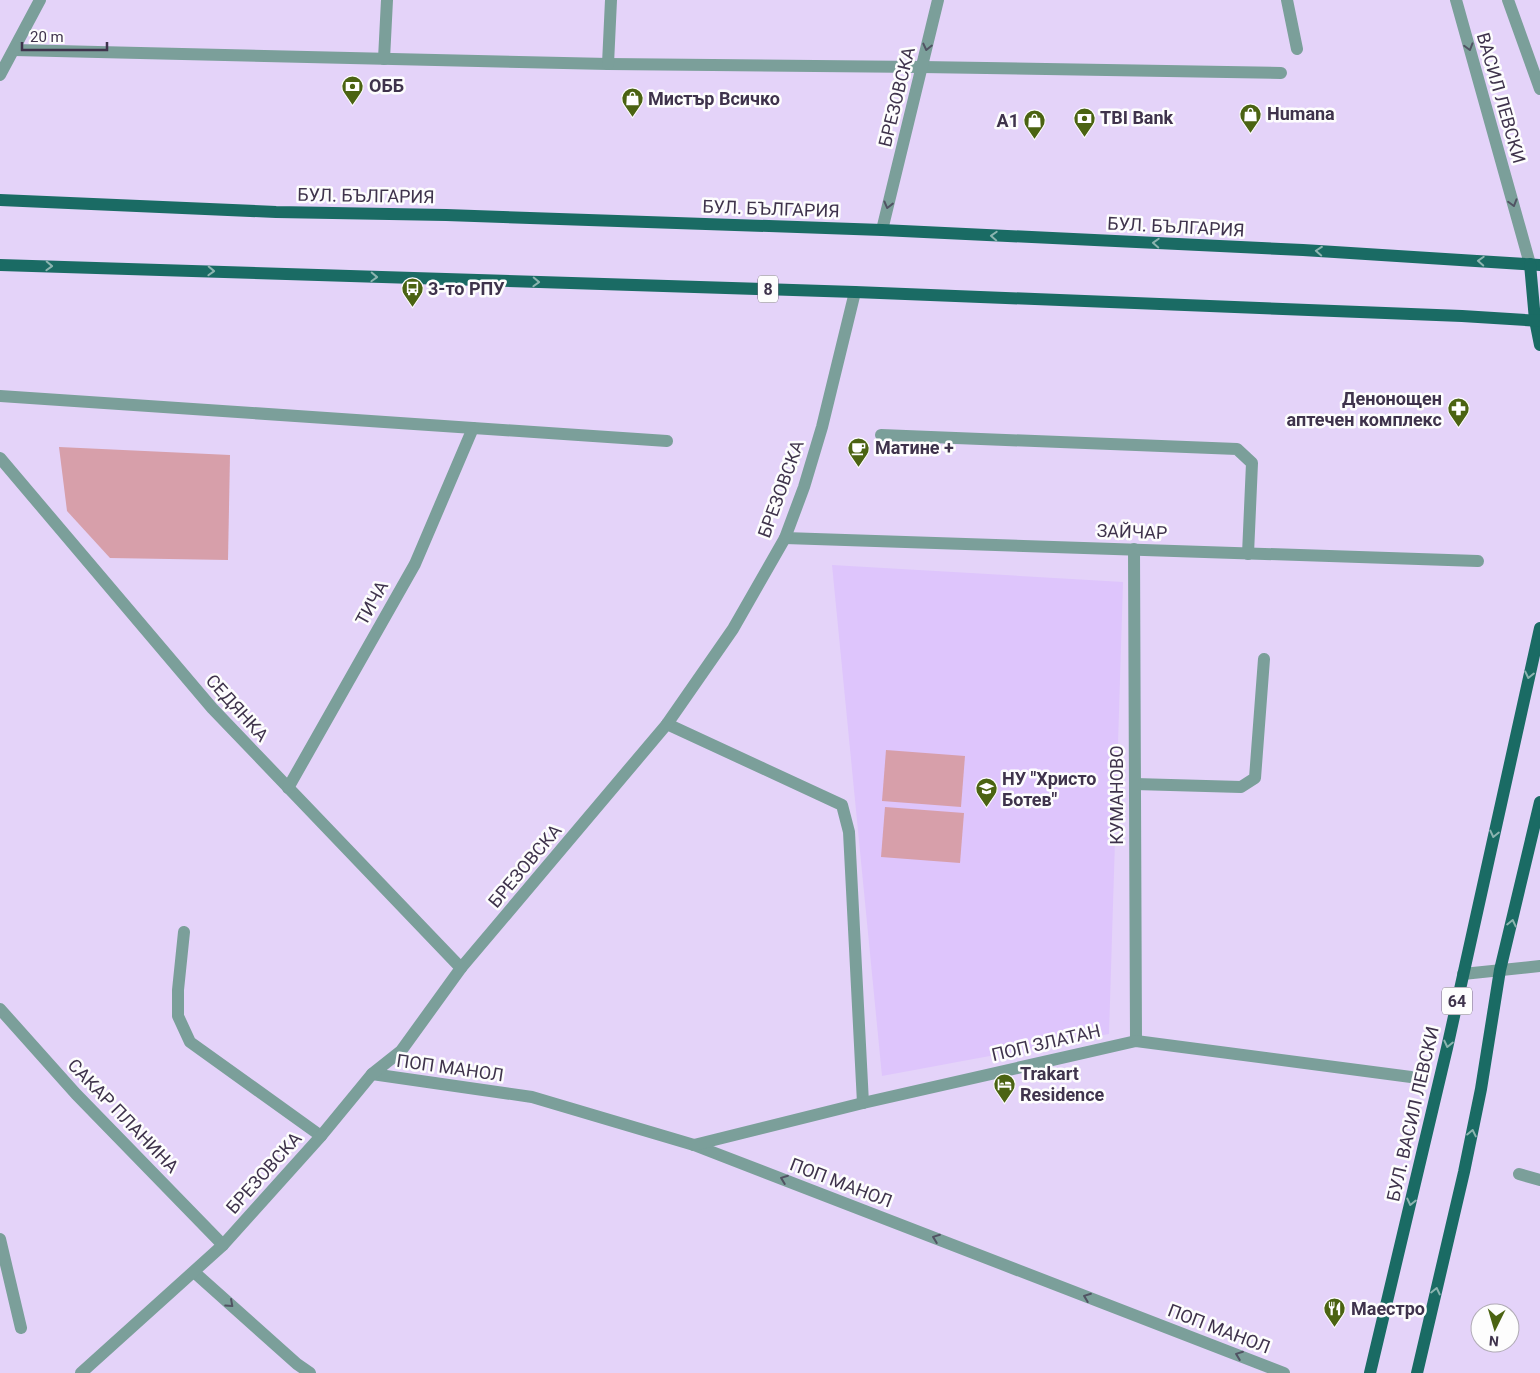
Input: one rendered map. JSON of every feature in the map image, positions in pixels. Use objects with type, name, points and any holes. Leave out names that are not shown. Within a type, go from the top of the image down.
[{"type":"main road","name":"БУЛ. БЪЛГАРИЯ","points":[[0,200],[276,212],[446,215],[882,230],[1535,264]]},
{"type":"main road","points":[[1535,264],[1540,345]]},
{"type":"main road","name":"8","points":[[0,265],[855,292],[1538,320]]},
{"type":"main road","name":"БУЛ. ВАСИЛ ЛЕВСКИ","points":[[1370,1373],[1463,974],[1540,628]]},
{"type":"main road","name":"64","points":[[1417,1373],[1471,1138],[1481,1089],[1500,970],[1540,802]]},
{"type":"street","points":[[0,75],[40,0]]},
{"type":"street","points":[[384,59],[387,0]]},
{"type":"street","points":[[608,64],[611,0]]},
{"type":"street","name":"БРЕЗОВСКА","points":[[882,230],[938,0]]},
{"type":"street","points":[[1287,0],[1298,49]]},
{"type":"street","name":"ВАСИЛ ЛЕВСКИ","points":[[1456,0],[1535,264]]},
{"type":"street","name":"ВАСИЛ ЛЕВСКИ","points":[[1508,0],[1540,88]]},
{"type":"street","points":[[14,50],[608,64],[1281,73]]},
{"type":"street","name":"БРЕЗОВСКА","points":[[82,1373],[223,1245],[321,1136],[372,1074],[401,1051],[461,968],[667,724],[733,628],[785,538],[804,487],[822,427],[855,292]]},
{"type":"street","points":[[0,396],[668,442]]},
{"type":"street","name":"ТИЧА","points":[[288,788],[415,564],[474,428]]},
{"type":"street","points":[[881,435],[1237,449],[1252,463],[1248,554]]},
{"type":"street","name":"СЕДЯНКА","points":[[0,458],[212,708],[461,968]]},
{"type":"street","name":"ЗАЙЧАР","points":[[785,538],[1478,561]]},
{"type":"street","name":"КУМАНОВО","points":[[1134,549],[1136,1041]]},
{"type":"street","points":[[1135,784],[1241,787],[1255,778],[1264,660]]},
{"type":"street","points":[[667,724],[842,805],[849,832],[863,1103]]},
{"type":"street","points":[[184,932],[178,990],[178,1016],[190,1042],[321,1136]]},
{"type":"street","points":[[1463,974],[1540,966]]},
{"type":"street","name":"САКАР ПЛАНИНА","points":[[0,1009],[76,1094],[223,1245]]},
{"type":"street","name":"ПОП ЗЛАТАН","points":[[694,1145],[863,1103],[1136,1041],[1412,1077]]},
{"type":"street","name":"ПОП МАНОЛ","points":[[372,1074],[532,1097],[694,1145],[1284,1373]]},
{"type":"street","points":[[1519,1174],[1540,1180]]},
{"type":"street","points":[[0,1239],[21,1328]]},
{"type":"street","points":[[194,1272],[297,1364],[310,1373]]},
{"type":"shaded area","points":[[59,447],[230,455],[228,560],[110,558],[67,511]]},
{"type":"shaded area","name":"НУ \"Христо Ботев\"","points":[[832,565],[1123,582],[1109,1034],[882,1076]]},
{"type":"shaded area","points":[[886,750],[965,756],[961,807],[882,801]]},
{"type":"shaded area","points":[[885,807],[964,813],[960,863],[881,857]]},
{"type":"place","name":"ОББ","points":[[353,105]]},
{"type":"place","name":"Мистър Всичко","points":[[632,118]]},
{"type":"place","name":"Humana","points":[[1251,133]]},
{"type":"place","name":"TBI Bank","points":[[1084,137]]},
{"type":"place","name":"A1","points":[[1035,140]]},
{"type":"place","name":"3-то РПУ","points":[[412,308]]},
{"type":"place","name":"Денонощен аптечен комплекс","points":[[1458,428]]},
{"type":"place","name":"Матине +","points":[[859,467]]},
{"type":"place","name":"НУ \"Христо Ботев\"","points":[[986,808]]},
{"type":"place","name":"Trakart Residence","points":[[1004,1103]]},
{"type":"place","name":"Маестро","points":[[1335,1328]]}]
